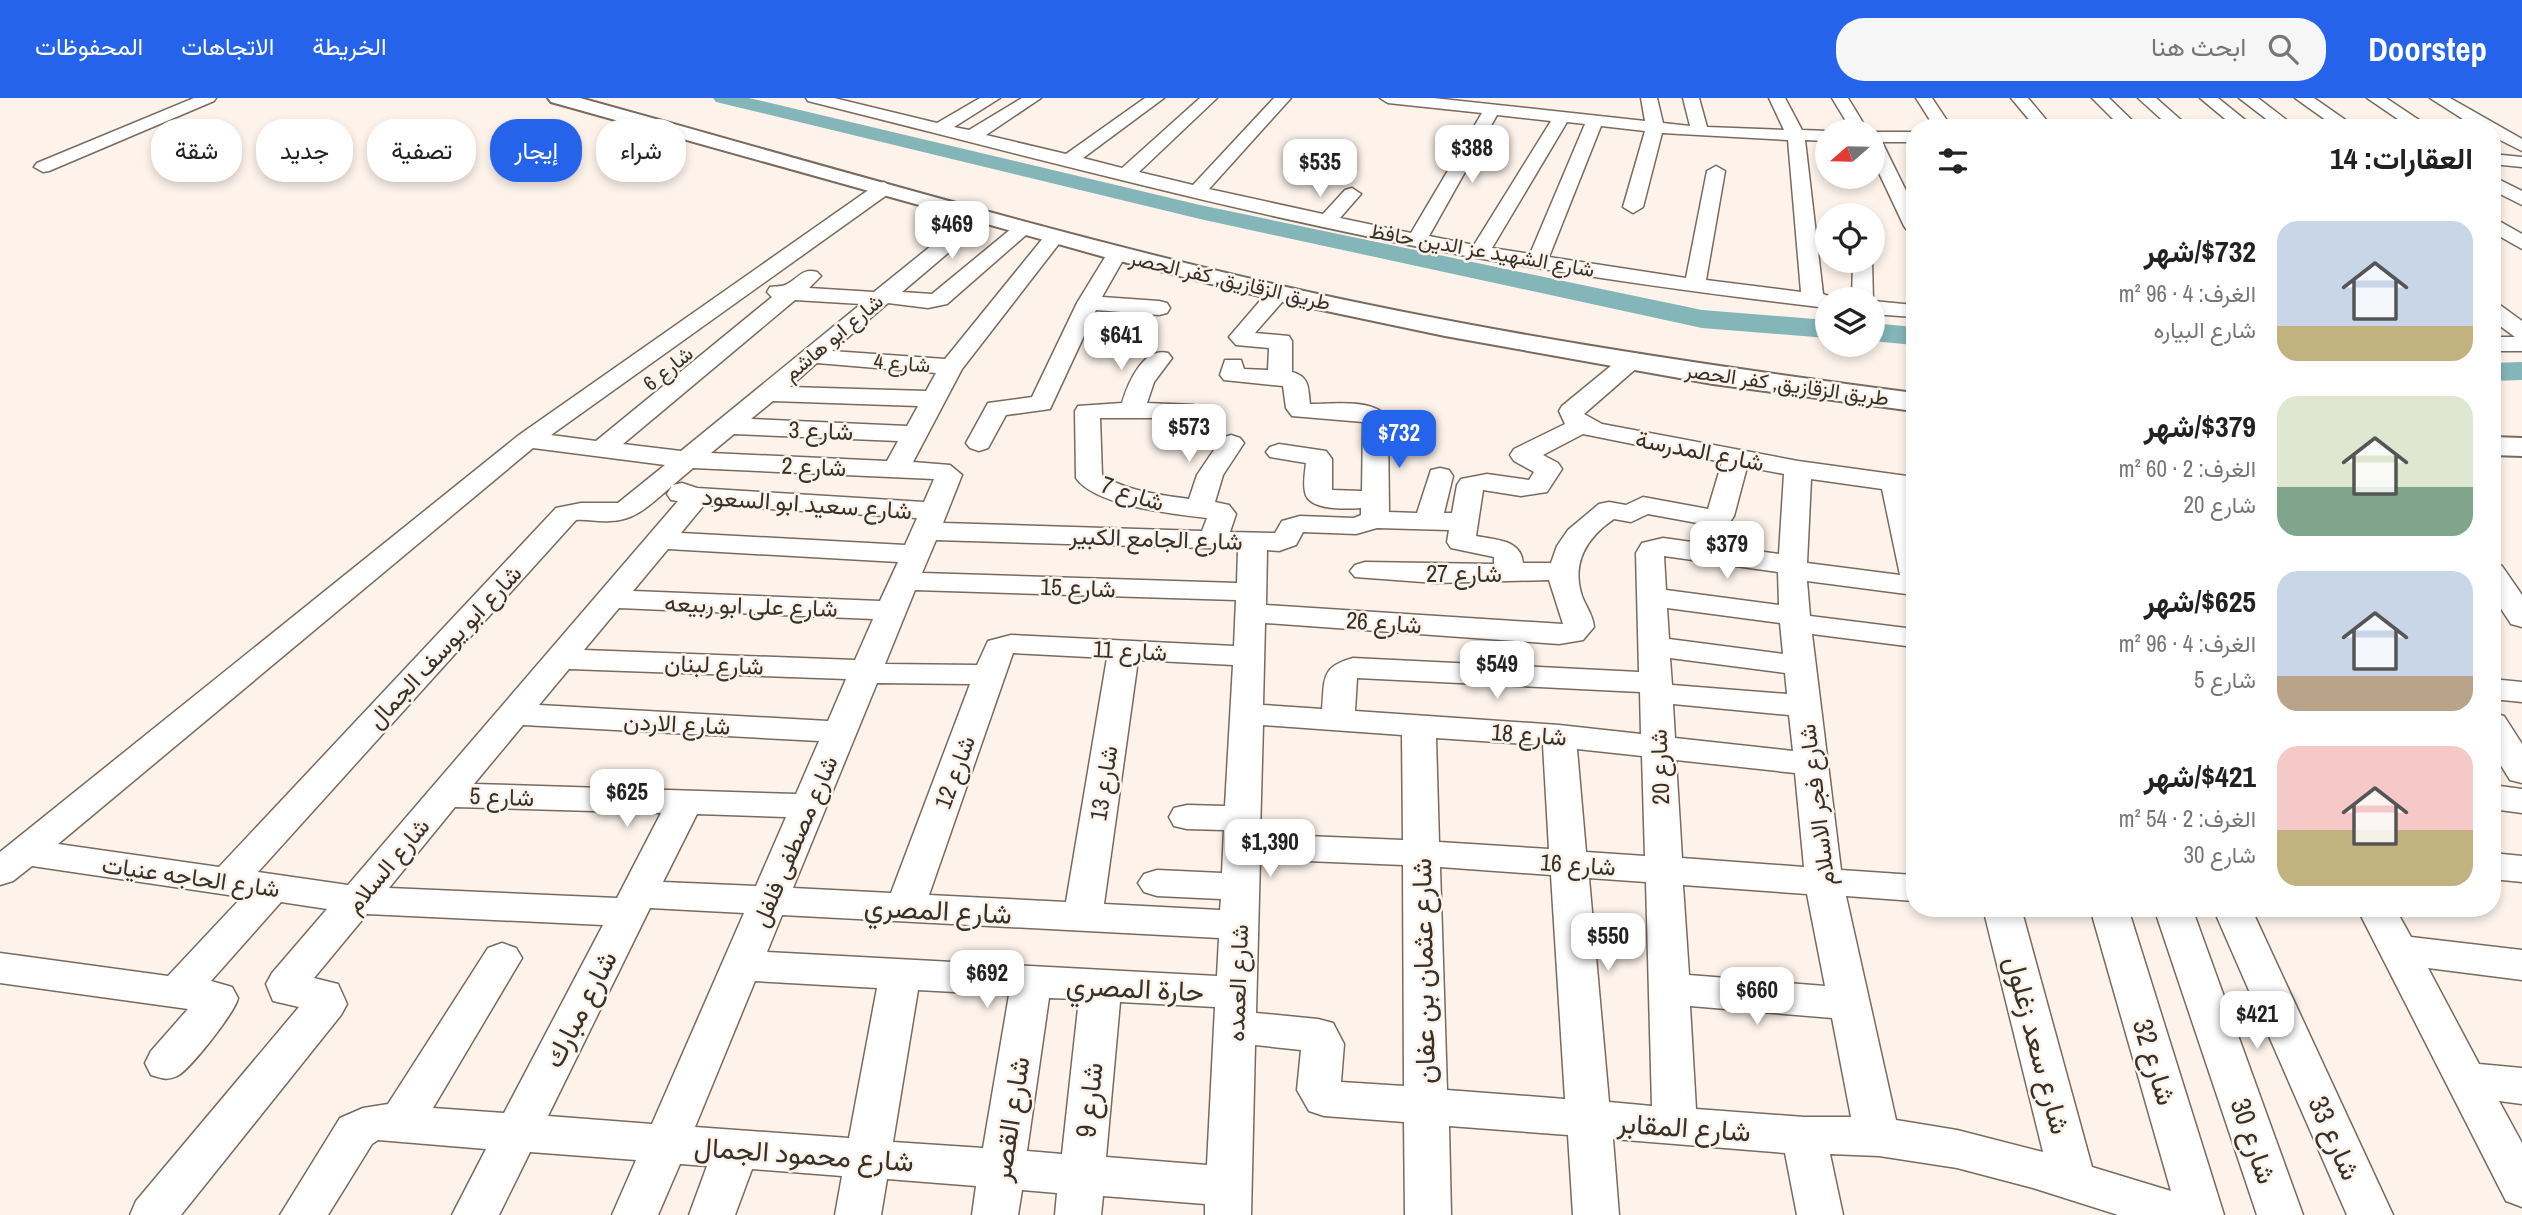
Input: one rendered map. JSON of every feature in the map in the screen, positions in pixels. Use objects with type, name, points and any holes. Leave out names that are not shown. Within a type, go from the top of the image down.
[{"type":"main road","name":"طريق الزقازيق, كفر الحصر","points":[[558,98],[1024,228],[1279,293],[1446,328],[1631,361],[1786,386],[1906,401]]},
{"type":"main road","points":[[2501,447],[2522,448]]},
{"type":"street","points":[[43,167],[208,98]]},
{"type":"street","name":"شارع الشهيد عز الدين حافظ","points":[[814,98],[851,102],[894,116],[1196,192],[1418,240],[1537,262],[1815,300]]},
{"type":"street","points":[[942,127],[992,98]]},
{"type":"street","points":[[974,135],[1034,98]]},
{"type":"street","points":[[1071,159],[1156,98]]},
{"type":"street","points":[[1126,174],[1209,98]]},
{"type":"street","points":[[1196,192],[1283,98]]},
{"type":"street","points":[[1388,98],[1431,100],[1492,110],[1511,105],[1568,118],[1700,132],[1815,136]]},
{"type":"street","points":[[1479,252],[1568,118],[1573,98]]},
{"type":"street","points":[[1633,207],[1655,127],[1650,98]]},
{"type":"street","points":[[1691,98],[1700,132]]},
{"type":"street","points":[[1777,98],[1796,136],[1818,287]]},
{"type":"street","points":[[1840,98],[1853,119]]},
{"type":"street","points":[[1924,98],[1938,119]]},
{"type":"street","points":[[2019,98],[2037,119]]},
{"type":"street","points":[[2100,98],[2122,119]]},
{"type":"street","points":[[2146,98],[2171,119]]},
{"type":"street","points":[[2208,98],[2236,119]]},
{"type":"street","points":[[2246,98],[2276,119]]},
{"type":"street","points":[[2303,98],[2335,119]]},
{"type":"street","points":[[2375,98],[2409,119]]},
{"type":"street","points":[[2438,98],[2475,119]]},
{"type":"street","points":[[894,116],[916,104]]},
{"type":"street","points":[[1418,240],[1492,110]]},
{"type":"street","points":[[1537,262],[1595,121]]},
{"type":"street","points":[[2501,134],[2522,146]]},
{"type":"street","points":[[1885,138],[1906,137]]},
{"type":"street","points":[[2501,160],[2522,162]]},
{"type":"street","points":[[2501,162],[2522,172]]},
{"type":"street","points":[[1885,165],[1906,209]]},
{"type":"street","points":[[1695,285],[1716,171]]},
{"type":"street","points":[[2501,187],[2522,199]]},
{"type":"street","points":[[12,862],[528,440],[752,290],[884,188]]},
{"type":"street","points":[[1327,221],[1352,194]]},
{"type":"street","name":"شارع ابو هاشم","points":[[698,461],[727,426],[980,216]]},
{"type":"street","points":[[752,290],[928,302],[939,299],[1024,228]]},
{"type":"street","points":[[2501,229],[2522,243]]},
{"type":"street","points":[[895,469],[951,367],[1055,236]]},
{"type":"street","points":[[979,443],[997,408],[1041,404],[1088,303],[1117,253]]},
{"type":"street","points":[[602,449],[810,276]]},
{"type":"street","name":"شارع 6","points":[[571,445],[752,290]]},
{"type":"street","points":[[1279,293],[1240,337],[1244,340],[1281,341],[1280,378]]},
{"type":"street","points":[[1088,303],[1159,308]]},
{"type":"street","points":[[1885,308],[1906,310]]},
{"type":"street","points":[[2501,317],[2522,332]]},
{"type":"street","points":[[2501,344],[2522,344]]},
{"type":"street","name":"شارع 4","points":[[811,356],[951,367]]},
{"type":"street","points":[[1133,410],[1136,392],[1145,374],[1160,358]]},
{"type":"street","points":[[1509,573],[1508,555],[1503,550],[1461,542],[1470,485],[1483,481],[1524,488],[1538,485],[1549,469],[1523,455],[1581,425],[1573,418],[1571,411],[1631,361]]},
{"type":"street","points":[[1233,365],[1232,375],[1295,381],[1297,408],[1301,411],[1360,412],[1376,418],[1375,510]]},
{"type":"street","points":[[766,393],[933,399]]},
{"type":"street","name":"شارع 7","points":[[1198,429],[1183,426],[1186,411],[1095,410],[1085,413],[1089,478],[1103,488],[1147,501],[1216,510],[1222,514],[1213,540]]},
{"type":"street","name":"شارع المدرسة","points":[[1581,425],[1594,430],[1736,458],[1904,484]]},
{"type":"street","name":"شارع 3","points":[[727,426],[915,433]]},
{"type":"street","name":"شارع 2","points":[[528,440],[698,461],[940,471]]},
{"type":"street","points":[[1199,509],[1210,475],[1231,443]]},
{"type":"street","points":[[1279,452],[1317,457],[1320,496],[1428,522],[1464,522]]},
{"type":"street","points":[[1563,571],[1568,548],[1575,537],[1583,527],[1609,510],[1631,514],[1643,505],[1708,517],[1720,516],[1736,458]]},
{"type":"street","name":"شارع سعيد ابو السعود","points":[[698,461],[680,493],[914,558]]},
{"type":"street","name":"شارع ابو يوسف الجمال","points":[[228,881],[566,514],[574,511],[610,514],[623,512],[698,461]]},
{"type":"street","name":"شارع فجر الاسلام","points":[[1798,469],[1792,568],[1810,764],[1824,882],[1877,1136]]},
{"type":"street","name":"شارع مصطفى فلفل","points":[[635,1215],[949,478],[949,475],[940,471]]},
{"type":"street","points":[[1428,522],[1440,476]]},
{"type":"street","points":[[1904,484],[1906,502]]},
{"type":"street","name":"شارع السلام","points":[[153,1215],[326,1004],[324,995],[287,990],[286,984],[697,496]]},
{"type":"street","name":"شارع الجامع الكبير","points":[[914,558],[1213,540],[1283,541],[1297,524],[1364,525],[1375,510]]},
{"type":"street","points":[[661,540],[914,558]]},
{"type":"street","name":"شارع العمده","points":[[1229,1201],[1253,541]]},
{"type":"street","name":"شارع 20","points":[[1675,1126],[1650,553],[1657,548],[1792,568]]},
{"type":"street","name":"شارع على ابو ربيعه","points":[[610,600],[914,558]]},
{"type":"street","name":"شارع 15","points":[[914,558],[1251,602]]},
{"type":"street","points":[[1792,568],[1906,585]]},
{"type":"street","name":"شارع 27","points":[[1364,571],[1563,571]]},
{"type":"street","name":"شارع 26","points":[[1251,602],[1559,635],[1572,633],[1579,627],[1579,619],[1564,586],[1563,571]]},
{"type":"street","points":[[2501,586],[2522,618]]},
{"type":"street","points":[[1652,597],[1906,637]]},
{"type":"street","name":"شارع 11","points":[[1011,644],[1249,656]]},
{"type":"street","name":"شارع 12","points":[[905,908],[988,675],[999,648],[1011,644]]},
{"type":"street","points":[[1654,646],[1800,666]]},
{"type":"street","name":"شارع 13","points":[[1083,917],[1124,650]]},
{"type":"street","name":"شارع لبنان","points":[[561,659],[988,675]]},
{"type":"street","points":[[1338,720],[1341,676],[1347,669],[1353,668],[1656,688],[1804,706]]},
{"type":"street","points":[[2501,690],[2522,692]]},
{"type":"street","name":"شارع الاردن","points":[[514,714],[841,732]]},
{"type":"street","name":"شارع 18","points":[[1247,714],[1559,736],[1810,764]]},
{"type":"street","name":"شارع عثمان بن عفان","points":[[1419,726],[1428,1215]]},
{"type":"street","points":[[1559,736],[1596,1215]]},
{"type":"street","points":[[2503,738],[2522,772]]},
{"type":"street","name":"شارع 5","points":[[446,795],[809,806]]},
{"type":"street","points":[[2501,798],[2522,801]]},
{"type":"street","name":"شارع مبارك","points":[[475,1215],[685,802]]},
{"type":"street","name":"شارع 16","points":[[1187,817],[1242,832],[1421,853],[1906,887]]},
{"type":"street","name":"شارع الحاجه عنيات","points":[[12,862],[228,881],[358,900]]},
{"type":"street","points":[[2501,867],[2522,870]]},
{"type":"street","points":[[1157,883],[1240,887]]},
{"type":"street","points":[[177,992],[272,888]]},
{"type":"street","name":"شارع المصري","points":[[358,900],[634,903],[769,901],[1239,925]]},
{"type":"street","name":"شارع سعد زغلول","points":[[2005,917],[2089,1195]]},
{"type":"street","name":"شارع 32","points":[[2112,917],[2201,1215]]},
{"type":"street","name":"شارع 30","points":[[2176,917],[2280,1215]]},
{"type":"street","name":"شارع 33","points":[[2236,917],[2370,1215]]},
{"type":"street","points":[[2381,917],[2466,1080],[2511,1149],[2522,1187]]},
{"type":"street","points":[[2398,950],[2522,965]]},
{"type":"street","points":[[303,1215],[356,1132],[363,1126],[389,1123],[502,958]]},
{"type":"street","name":"حارة المصري","points":[[741,965],[1101,985],[1236,1010]]},
{"type":"street","points":[[0,968],[214,997],[219,1000],[166,1063]]},
{"type":"street","points":[[858,1215],[900,974]]},
{"type":"street","name":"شارع القصر","points":[[995,1215],[1031,982]]},
{"type":"street","name":"شارع 9","points":[[1080,1195],[1101,985]]},
{"type":"street","points":[[1670,989],[1849,1004]]},
{"type":"street","name":"شارع المقابر","points":[[1236,1010],[1318,1035],[1323,1044],[1319,1090],[1324,1098],[1804,1136],[1877,1136],[2006,1161],[2089,1195],[2183,1215]]},
{"type":"street","points":[[2466,1080],[2522,1086]]},
{"type":"street","name":"شارع محمود الجمال","points":[[389,1123],[1002,1169],[1080,1195],[1229,1201]]},
{"type":"street","points":[[1804,1136],[1820,1215]]},
{"type":"street","points":[[712,1215],[736,1149]]},
{"type":"waterway","points":[[723,98],[1200,212],[1702,319],[1815,328]]},
{"type":"waterway","points":[[1885,333],[1906,335]]},
{"type":"waterway","points":[[2501,372],[2522,371]]}]
